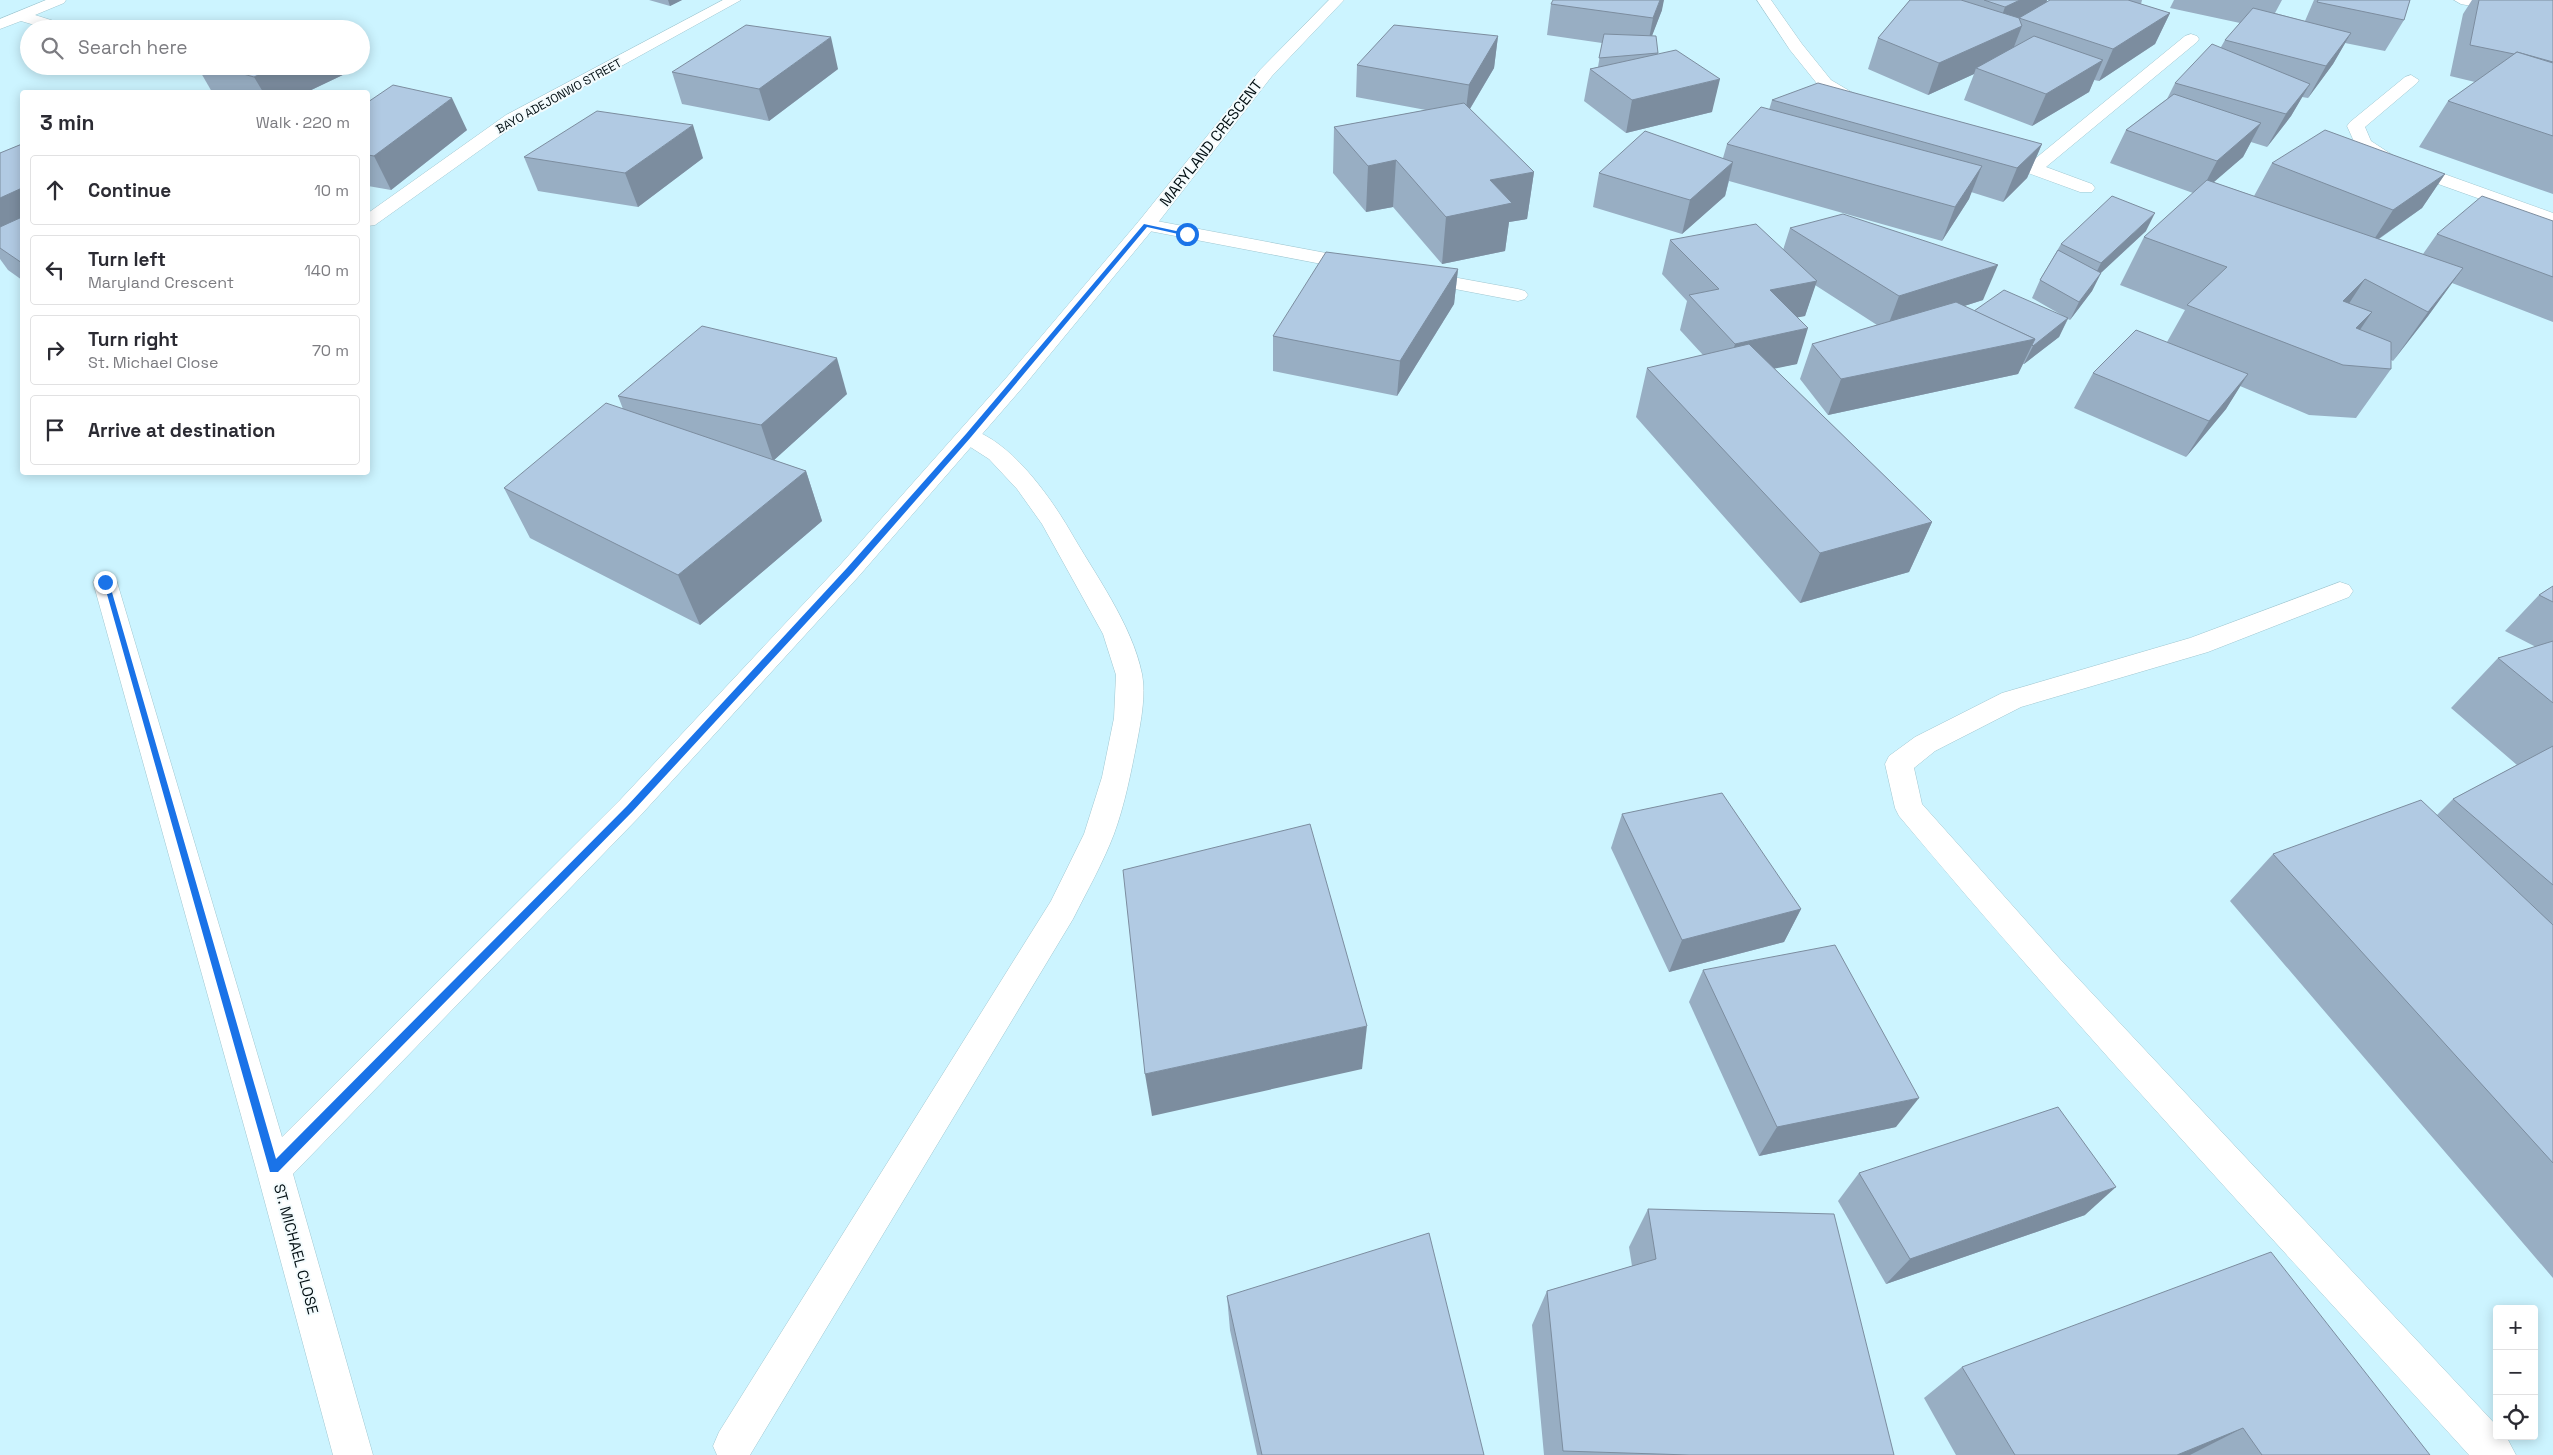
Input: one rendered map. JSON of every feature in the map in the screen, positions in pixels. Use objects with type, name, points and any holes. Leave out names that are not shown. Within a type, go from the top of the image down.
[{"type":"street","points":[[0,24],[59,0]]},
{"type":"street","name":"BAYO ADEJONWO STREET","points":[[370,220],[512,119],[734,0]]},
{"type":"street","name":"MARYLAND CRESCENT","points":[[274,1169],[630,808],[850,570],[969,436],[1146,226],[1266,73],[1337,0]]},
{"type":"street","points":[[1764,0],[1796,48],[1825,83],[1873,112],[1882,115]]},
{"type":"street","points":[[2461,0],[2553,17]]},
{"type":"street","points":[[21,16],[35,20]]},
{"type":"street","points":[[2033,169],[2191,38]]},
{"type":"street","points":[[2411,80],[2356,126],[2363,144],[2388,160],[2553,219]]},
{"type":"street","points":[[1981,150],[2086,188]]},
{"type":"street","points":[[1146,226],[1372,268]]},
{"type":"street","points":[[1401,273],[1518,294]]},
{"type":"street","points":[[733,1446],[1062,910],[1099,834],[1116,777],[1128,718],[1128,675],[1116,634],[1052,521],[1024,484],[997,454],[969,436]]},
{"type":"street","name":"ST. MICHAEL CLOSE","points":[[105,582],[274,1169],[353,1455]]},
{"type":"street","points":[[2340,590],[2200,645],[2012,700],[1925,744],[1899,764],[1908,808],[1961,870],[2049,969],[2496,1455]]},
{"type":"building","points":[[1553,0],[1660,0],[1653,18],[1551,4]]},
{"type":"building","points":[[1910,0],[1961,0],[2019,18],[2022,26],[1939,63],[1878,38]]},
{"type":"building","points":[[1984,0],[2020,0],[2005,7]]},
{"type":"building","points":[[2050,0],[2128,0],[2170,13],[2113,49],[2019,18]]},
{"type":"building","points":[[2318,0],[2410,0],[2404,20],[2317,2]]},
{"type":"building","points":[[2479,0],[2553,0],[2553,62],[2517,52],[2514,54],[2470,45]]},
{"type":"building","points":[[2253,8],[2351,33],[2326,66],[2225,40]]},
{"type":"building","points":[[746,25],[831,37],[759,89],[672,72]]},
{"type":"building","points":[[1394,25],[1498,36],[1469,85],[1357,65]]},
{"type":"building","points":[[1604,34],[1656,36],[1658,53],[1599,58]]},
{"type":"building","points":[[2034,36],[2103,60],[2046,94],[1976,68]]},
{"type":"building","points":[[2212,44],[2310,84],[2286,114],[2175,83]]},
{"type":"building","points":[[1676,50],[1720,79],[1632,100],[1590,69]]},
{"type":"building","points":[[2517,52],[2553,63],[2553,136],[2448,101]]},
{"type":"building","points":[[1818,83],[2042,144],[2017,168],[1772,100]]},
{"type":"building","points":[[393,85],[452,98],[374,156],[370,155],[370,101]]},
{"type":"building","points":[[2174,94],[2261,123],[2217,161],[2126,130]]},
{"type":"building","points":[[1464,103],[1534,172],[1490,180],[1512,203],[1446,217],[1396,160],[1368,166],[1334,127]]},
{"type":"building","points":[[1761,107],[1982,166],[1955,207],[1727,144]]},
{"type":"building","points":[[597,111],[693,125],[625,173],[524,157]]},
{"type":"building","points":[[2325,130],[2445,174],[2393,210],[2272,163]]},
{"type":"building","points":[[1645,131],[1733,162],[1690,200],[1599,173]]},
{"type":"building","points":[[20,145],[20,189],[0,198],[0,153]]},
{"type":"building","points":[[2207,180],[2463,268],[2428,312],[2365,279],[2343,301],[2372,312],[2356,328],[2391,342],[2391,369],[2343,365],[2187,305],[2227,267],[2144,237]]},
{"type":"building","points":[[2112,196],[2155,213],[2101,263],[2061,244]]},
{"type":"building","points":[[2482,196],[2553,221],[2553,277],[2437,234]]},
{"type":"building","points":[[1843,214],[1998,265],[1899,296],[1790,228]]},
{"type":"building","points":[[20,218],[20,262],[0,248],[0,227]]},
{"type":"building","points":[[1756,224],[1817,281],[1770,290],[1808,328],[1735,344],[1689,295],[1719,289],[1670,240]]},
{"type":"building","points":[[2058,250],[2101,273],[2079,302],[2040,280]]},
{"type":"building","points":[[1326,252],[1458,269],[1400,361],[1273,336]]},
{"type":"building","points":[[2004,290],[2068,318],[2033,346],[2035,339],[1974,311]]},
{"type":"building","points":[[1956,302],[2035,339],[1841,379],[1812,344]]},
{"type":"building","points":[[702,326],[837,358],[761,425],[618,396]]},
{"type":"building","points":[[2136,330],[2248,374],[2209,421],[2093,373]]},
{"type":"building","points":[[1749,344],[1932,522],[1820,553],[1647,368]]},
{"type":"building","points":[[606,403],[806,471],[678,575],[504,488]]},
{"type":"building","points":[[2553,586],[2553,602],[2539,595]]},
{"type":"building","points":[[2553,641],[2553,703],[2498,658]]},
{"type":"building","points":[[2553,746],[2553,885],[2453,799]]},
{"type":"building","points":[[1722,793],[1801,909],[1682,940],[1622,814]]},
{"type":"building","points":[[2421,800],[2553,925],[2553,1163],[2273,854]]},
{"type":"building","points":[[1310,824],[1367,1026],[1145,1074],[1123,870]]},
{"type":"building","points":[[1835,945],[1919,1098],[1777,1127],[1703,970]]},
{"type":"building","points":[[2058,1107],[2116,1187],[1910,1259],[1859,1173]]},
{"type":"building","points":[[1648,1209],[1834,1214],[1894,1455],[1689,1455],[1563,1451],[1547,1291],[1656,1259]]},
{"type":"building","points":[[1429,1233],[1484,1455],[1262,1455],[1227,1296]]},
{"type":"building","points":[[2271,1252],[2430,1455],[2262,1455],[2243,1428],[2177,1455],[2015,1455],[1962,1367]]},
{"type":"route","points":[[105,582],[274,1169],[630,808],[850,570],[969,436],[1146,226],[1187,234]]}]
